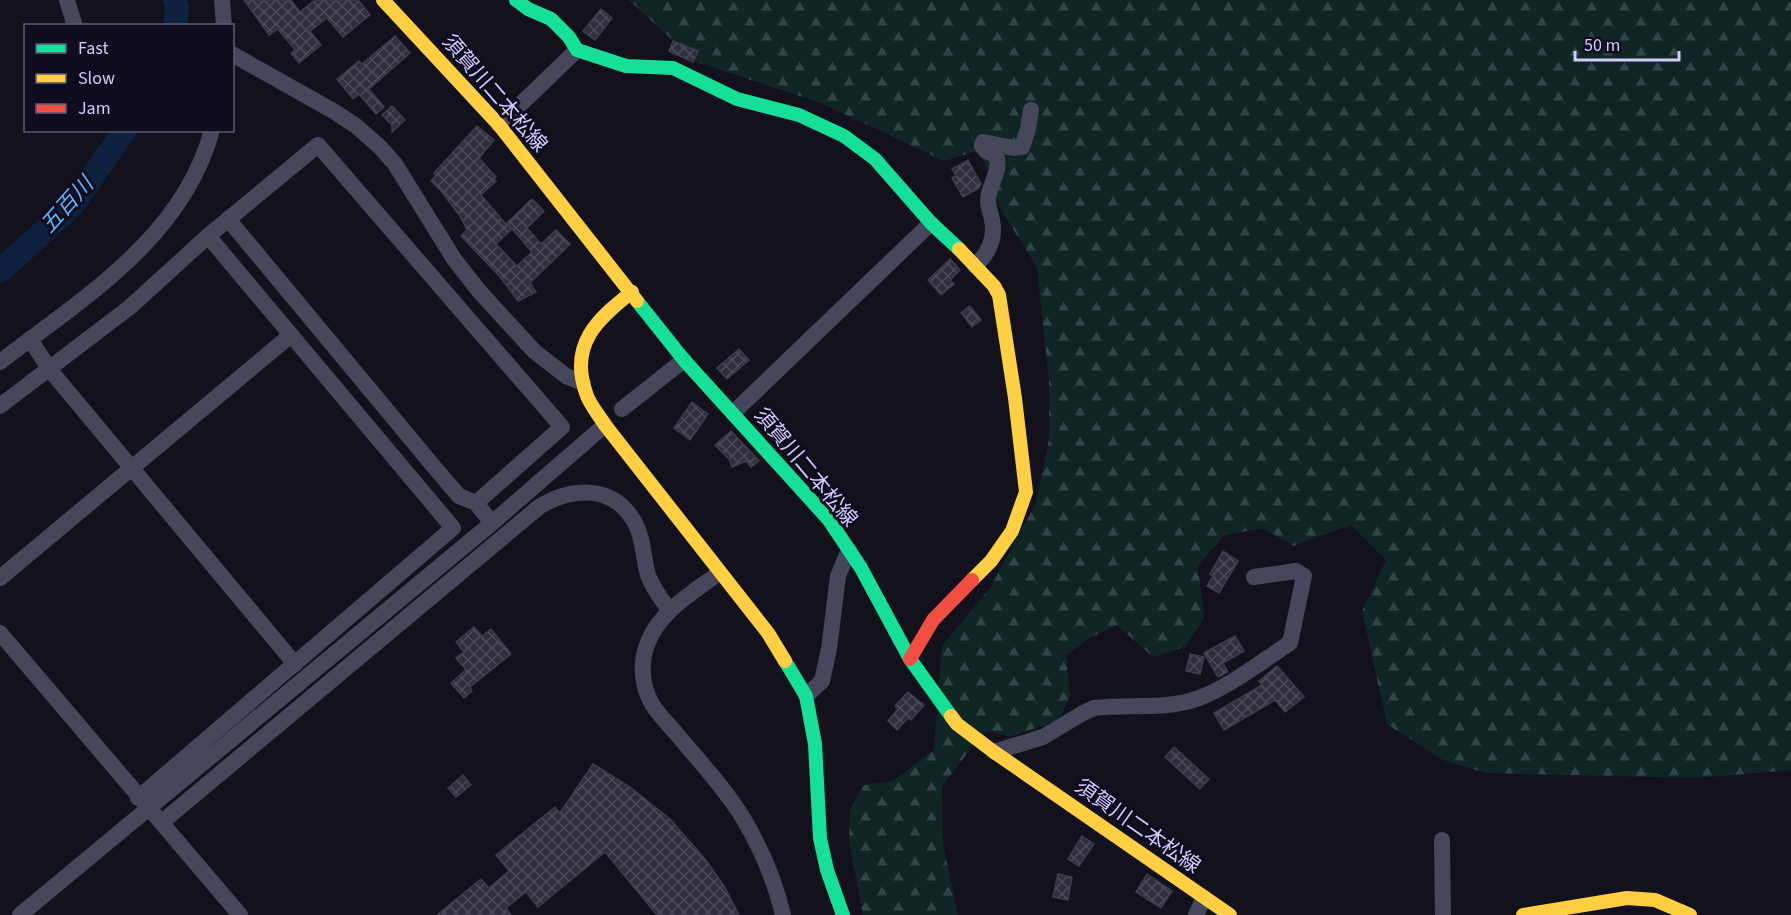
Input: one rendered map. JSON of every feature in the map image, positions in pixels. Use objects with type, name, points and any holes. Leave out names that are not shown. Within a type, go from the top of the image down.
[{"type":"street","points":[[67,0],[74,23]]},
{"type":"street","points":[[222,0],[224,24]]},
{"type":"street","name":"須賀川二本松線","points":[[383,0],[499,125],[684,360],[829,520],[861,568],[910,659],[957,724],[1230,915]]},
{"type":"street","points":[[516,0],[528,9],[551,19],[569,37],[577,50],[626,66],[673,68],[737,99],[799,115],[844,136],[875,159],[931,223],[948,237],[994,286],[1001,304],[1026,492],[1024,503],[1011,534],[990,564],[936,616],[910,659]]},
{"type":"street","points":[[499,125],[577,50]]},
{"type":"street","points":[[234,55],[336,112],[380,147],[394,164],[454,259],[479,291],[534,351],[566,376],[583,383]]},
{"type":"street","points":[[975,266],[987,255],[993,236],[993,223],[988,202],[999,163],[996,155],[986,152],[982,146],[983,142],[1014,148],[1022,147],[1031,110]]},
{"type":"street","points":[[0,362],[88,297],[136,254],[162,226],[197,172],[211,132]]},
{"type":"street","points":[[0,406],[130,307],[208,236],[318,145],[562,427],[476,503]]},
{"type":"street","points":[[228,219],[459,496],[476,503],[492,523]]},
{"type":"street","points":[[733,413],[931,223]]},
{"type":"street","points":[[20,915],[295,664],[453,528],[208,236]]},
{"type":"street","points":[[632,292],[611,308],[591,329],[585,341],[580,362],[586,395],[605,425],[768,633],[806,696],[815,744],[820,838],[827,870],[843,915]]},
{"type":"street","points":[[0,578],[291,335]]},
{"type":"street","points":[[30,339],[50,370],[295,664]]},
{"type":"street","points":[[622,409],[684,360]]},
{"type":"street","points":[[144,802],[492,523],[605,425]]},
{"type":"street","points":[[162,822],[539,507],[563,495],[586,491],[609,498],[635,522],[653,587],[670,611]]},
{"type":"street","points":[[806,696],[822,681],[829,649],[838,576],[849,550]]},
{"type":"street","points":[[994,752],[1043,737],[1094,708],[1177,703],[1199,698],[1240,676],[1290,643],[1304,576],[1296,571],[1254,577]]},
{"type":"street","points":[[719,573],[670,611],[654,629],[645,648],[643,675],[652,705],[743,818],[761,852],[778,894],[783,915]]},
{"type":"street","points":[[0,633],[240,915]]},
{"type":"street","points":[[1442,840],[1443,915]]},
{"type":"street","points":[[1196,915],[1204,897]]},
{"type":"street","points":[[1523,915],[1611,908],[1627,898],[1655,900],[1690,915]]},
{"type":"green space","points":[[629,0],[1791,0],[1791,770],[1697,778],[1486,773],[1443,760],[1387,724],[1362,611],[1386,560],[1351,525],[1293,546],[1263,528],[1225,535],[1198,565],[1204,618],[1185,647],[1153,657],[1117,625],[1091,637],[1066,656],[1070,696],[1059,720],[1009,737],[988,731],[976,742],[942,786],[943,844],[958,915],[863,915],[849,840],[850,810],[864,785],[893,781],[934,750],[942,646],[990,588],[1036,503],[1049,439],[1049,381],[1037,267],[1001,210],[980,150],[944,161],[821,103],[696,62]]},
{"type":"building","points":[[244,0],[291,0],[300,12],[315,0],[358,0],[370,15],[343,37],[327,18],[310,31],[321,45],[299,63],[291,53],[295,50],[278,29],[269,35]]},
{"type":"building","points":[[601,9],[612,18],[595,40],[583,31]]},
{"type":"building","points":[[395,36],[410,53],[369,89],[384,107],[376,114],[359,94],[353,99],[337,79],[359,61],[362,64]]},
{"type":"building","points":[[673,41],[698,51],[693,62],[669,51]]},
{"type":"building","points":[[392,106],[405,120],[392,132],[392,125],[382,115]]},
{"type":"building","points":[[477,126],[494,140],[479,158],[496,177],[494,179],[496,181],[481,195],[511,230],[496,244],[517,266],[532,252],[507,223],[532,199],[544,211],[527,228],[541,244],[556,230],[570,244],[530,283],[536,292],[518,301],[501,278],[461,236],[467,230],[460,216],[431,181],[436,175],[434,173]]},
{"type":"building","points":[[968,160],[981,184],[979,188],[963,197],[952,178],[956,176],[952,169]]},
{"type":"building","points":[[950,259],[960,270],[950,280],[954,284],[941,295],[928,280]]},
{"type":"building","points":[[970,306],[981,320],[972,327],[961,313]]},
{"type":"building","points":[[739,349],[749,360],[727,379],[717,368]]},
{"type":"building","points":[[692,402],[708,414],[690,440],[674,428]]},
{"type":"building","points":[[731,431],[759,461],[751,467],[746,461],[732,467],[729,459],[715,445]]},
{"type":"building","points":[[1223,551],[1238,561],[1219,593],[1207,586],[1213,576],[1210,574]]},
{"type":"building","points":[[474,627],[482,636],[491,629],[511,654],[470,687],[472,691],[464,698],[451,683],[466,670],[456,658],[464,652],[456,642]]},
{"type":"building","points":[[1235,636],[1244,651],[1223,663],[1228,672],[1218,677],[1204,653]]},
{"type":"building","points":[[1190,654],[1204,657],[1200,674],[1186,671]]},
{"type":"building","points":[[1277,666],[1304,697],[1285,712],[1275,700],[1224,730],[1214,713],[1262,685],[1259,681]]},
{"type":"building","points":[[908,692],[924,705],[911,720],[908,718],[897,730],[888,721],[898,709],[895,706]]},
{"type":"building","points":[[1174,747],[1209,779],[1200,789],[1165,757]]},
{"type":"building","points":[[593,764],[630,787],[670,819],[705,859],[724,886],[739,915],[657,915],[605,852],[538,907],[526,892],[506,908],[511,915],[437,915],[481,879],[489,888],[509,871],[496,855],[555,807],[560,813]]},
{"type":"building","points":[[463,775],[471,785],[456,797],[448,788]]},
{"type":"building","points":[[1082,836],[1094,844],[1079,866],[1068,859]]},
{"type":"building","points":[[1058,874],[1072,877],[1068,900],[1053,897]]},
{"type":"building","points":[[1147,874],[1172,891],[1161,908],[1136,892]]},
{"type":"waterway","name":"五百川","points":[[175,0],[177,8],[175,24]]},
{"type":"waterway","name":"五百川","points":[[0,271],[72,206],[124,132]]},
{"type":"traffic: fast","points":[[516,0],[528,9],[551,19],[569,37],[577,50],[626,66],[673,68],[737,99],[799,115],[844,136],[875,159],[931,223],[959,249]]},
{"type":"traffic: fast","points":[[637,301],[684,360],[829,520],[861,568],[910,659],[951,716]]},
{"type":"traffic: fast","points":[[785,661],[806,696],[815,744],[820,838],[827,870],[843,915]]},
{"type":"traffic: slow","points":[[383,0],[499,125],[637,301]]},
{"type":"traffic: slow","points":[[959,249],[994,286],[999,295],[1015,398],[1026,492],[1012,531],[991,561],[972,580]]},
{"type":"traffic: slow","points":[[632,292],[608,312],[589,335],[581,361],[587,397],[605,425],[768,633],[785,661]]},
{"type":"traffic: slow","points":[[951,716],[957,724],[994,752],[1230,915]]},
{"type":"traffic: slow","points":[[1523,915],[1627,898],[1655,900],[1690,915]]},
{"type":"traffic: jam","points":[[910,659],[933,620],[972,580]]}]
